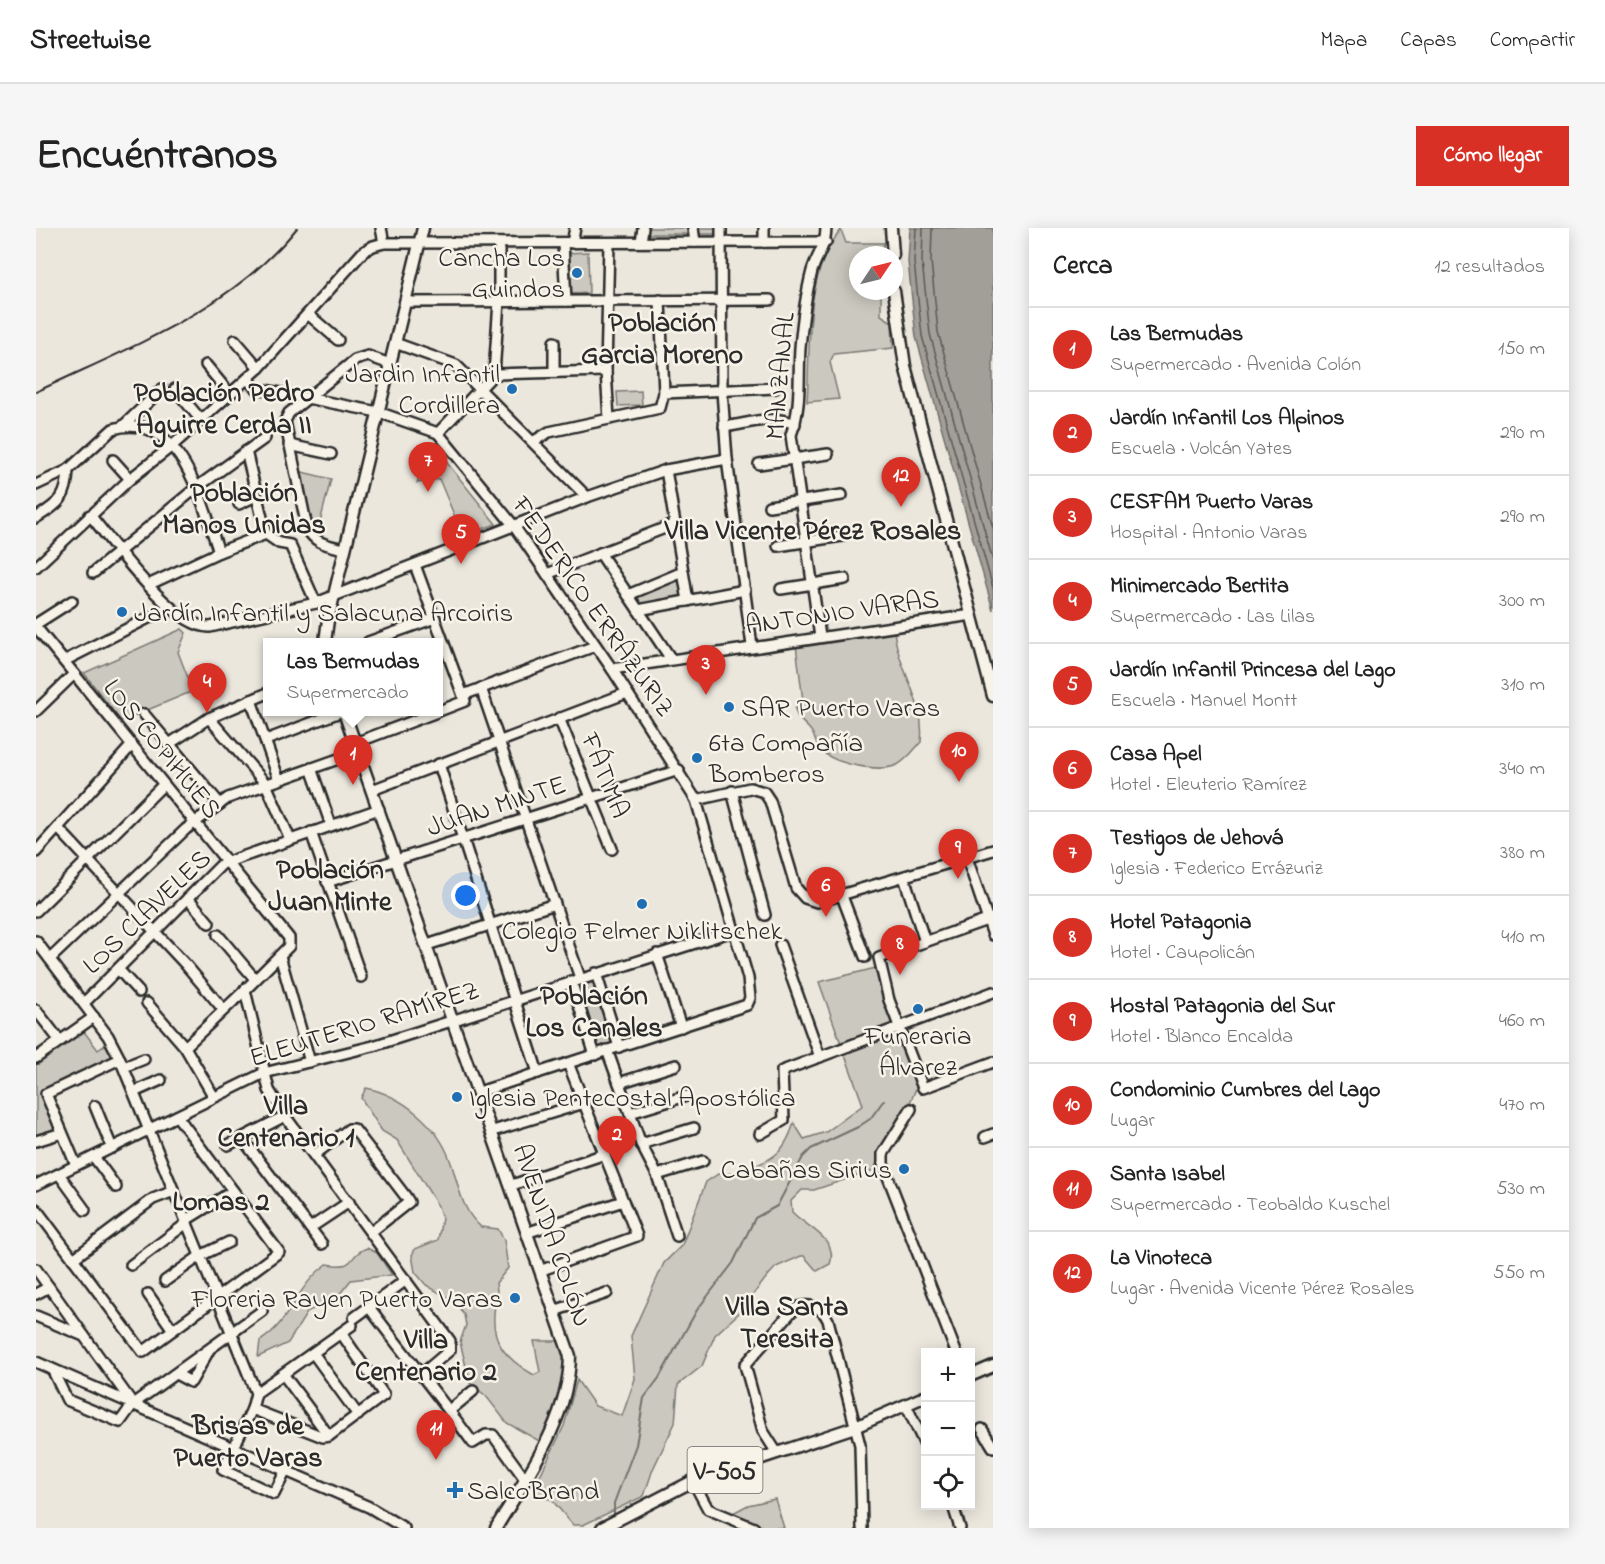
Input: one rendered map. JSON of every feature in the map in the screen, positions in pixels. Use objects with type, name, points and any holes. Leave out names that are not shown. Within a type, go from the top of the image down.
[{"type":"main road","points":[[326,638],[344,549],[423,228]]},
{"type":"main road","points":[[892,231],[893,246]]},
{"type":"main road","points":[[895,300],[905,366],[993,696]]},
{"type":"main road","name":"AVENIDA COLÓN","points":[[344,716],[529,1232],[570,1356],[568,1383],[557,1417],[525,1479],[496,1528]]},
{"type":"main road","points":[[975,1374],[993,1366]]},
{"type":"main road","name":"V-505","points":[[602,1528],[693,1481],[855,1427],[921,1398]]},
{"type":"street","points":[[381,228],[384,243]]},
{"type":"street","points":[[566,301],[568,243],[575,228]]},
{"type":"street","points":[[641,242],[643,228]]},
{"type":"street","points":[[693,228],[695,242]]},
{"type":"street","points":[[721,228],[724,427],[752,646]]},
{"type":"street","points":[[764,228],[764,242]]},
{"type":"street","name":"MANZANAL","points":[[820,637],[791,435],[801,392],[800,348],[812,270],[826,242],[826,228]]},
{"type":"street","points":[[36,567],[130,479],[172,446],[259,368],[309,315],[363,252],[373,246],[384,243],[826,242]]},
{"type":"street","points":[[438,433],[494,374],[499,301],[499,243]]},
{"type":"street","points":[[609,243],[606,371],[609,419]]},
{"type":"street","points":[[534,441],[549,432],[660,408],[664,393],[660,300]]},
{"type":"street","points":[[405,302],[770,300]]},
{"type":"street","points":[[309,315],[338,340]]},
{"type":"street","points":[[235,340],[259,368]]},
{"type":"street","points":[[554,342],[555,372]]},
{"type":"street","points":[[394,343],[456,365],[481,387],[587,497]]},
{"type":"street","points":[[344,549],[321,544],[311,536],[290,445],[286,417],[360,357],[368,356],[390,364]]},
{"type":"street","points":[[206,364],[230,394]]},
{"type":"street","points":[[494,374],[606,371]]},
{"type":"street","name":"FEDERICO ERRÁZURIZ","points":[[247,379],[256,388],[378,412],[427,427],[438,433],[514,526],[612,669],[679,770],[696,800],[736,930],[748,978],[750,998],[747,1005],[681,1027]]},
{"type":"street","points":[[664,393],[775,388]]},
{"type":"street","points":[[36,485],[68,470],[107,434],[123,426],[162,389]]},
{"type":"street","points":[[175,389],[201,420]]},
{"type":"street","points":[[724,427],[776,419],[786,419],[795,424]]},
{"type":"street","points":[[123,426],[158,434],[172,446],[189,470],[219,552]]},
{"type":"street","points":[[93,573],[196,488],[265,438]]},
{"type":"street","points":[[290,445],[331,454]]},
{"type":"street","points":[[246,452],[266,534],[279,543],[290,545],[316,603]]},
{"type":"street","points":[[759,464],[828,454]]},
{"type":"street","points":[[90,515],[148,585],[170,607],[186,621],[196,626],[206,627],[316,603],[587,497],[666,470],[727,459]]},
{"type":"street","points":[[113,460],[130,479]]},
{"type":"street","points":[[36,518],[62,500],[68,486],[68,470]]},
{"type":"street","points":[[666,470],[688,600]]},
{"type":"street","points":[[769,506],[842,495]]},
{"type":"street","points":[[239,504],[256,496]]},
{"type":"street","points":[[547,574],[675,524]]},
{"type":"street","points":[[148,585],[219,552],[266,534]]},
{"type":"street","points":[[778,546],[842,536]]},
{"type":"street","points":[[600,553],[671,659]]},
{"type":"street","points":[[415,565],[442,638]]},
{"type":"street","points":[[628,595],[683,572]]},
{"type":"street","points":[[781,589],[845,579]]},
{"type":"street","points":[[638,610],[745,590]]},
{"type":"street","points":[[36,626],[72,601]]},
{"type":"street","points":[[64,661],[170,607]]},
{"type":"street","name":"ANTONIO VARAS","points":[[612,669],[752,646],[972,615]]},
{"type":"street","points":[[385,638],[435,618]]},
{"type":"street","name":"LOS COPIHUES","points":[[36,626],[39,639],[64,661],[194,824],[289,938],[289,946],[280,956]]},
{"type":"street","points":[[443,640],[464,698]]},
{"type":"street","points":[[443,708],[481,688],[596,646]]},
{"type":"street","points":[[36,711],[74,674]]},
{"type":"street","points":[[481,688],[555,904],[595,1055]]},
{"type":"street","points":[[372,790],[627,693]]},
{"type":"street","points":[[169,744],[209,718],[263,695]]},
{"type":"street","points":[[251,700],[279,780]]},
{"type":"street","points":[[144,714],[220,804]]},
{"type":"street","points":[[266,740],[329,716]]},
{"type":"street","points":[[409,716],[411,721]]},
{"type":"street","points":[[50,959],[194,824],[220,804],[238,793],[311,768],[424,716]]},
{"type":"street","points":[[209,718],[266,784],[290,839]]},
{"type":"street","name":"FÁTIMA","points":[[559,718],[612,849]]},
{"type":"street","points":[[36,852],[131,746]]},
{"type":"street","points":[[439,764],[538,1073]]},
{"type":"street","points":[[311,768],[331,825]]},
{"type":"street","name":"JUAN MINTE","points":[[327,882],[679,770]]},
{"type":"street","points":[[36,911],[163,785]]},
{"type":"street","points":[[696,800],[754,788],[767,795],[796,888],[805,898],[817,902],[993,850]]},
{"type":"street","points":[[732,791],[765,915]]},
{"type":"street","name":"LOS CLAVELES","points":[[84,1003],[226,862],[379,809]]},
{"type":"street","points":[[58,828],[186,965],[223,1009]]},
{"type":"street","points":[[311,832],[361,977]]},
{"type":"street","points":[[967,858],[990,919],[993,935]]},
{"type":"street","points":[[903,877],[925,942]]},
{"type":"street","points":[[842,896],[865,957]]},
{"type":"street","points":[[188,898],[209,923]]},
{"type":"street","points":[[427,945],[555,904]]},
{"type":"street","points":[[990,919],[879,958],[889,1000],[923,1088],[993,1062]]},
{"type":"street","name":"ELEUTERIO RAMÍREZ","points":[[36,1185],[264,1072],[373,1046],[575,979],[736,930]]},
{"type":"street","points":[[218,935],[255,979]]},
{"type":"street","points":[[36,941],[108,1036],[122,1063],[256,1393],[252,1409],[223,1470],[274,1494],[285,1472]]},
{"type":"street","points":[[780,945],[820,1058]]},
{"type":"street","points":[[479,1092],[681,1027],[657,954]]},
{"type":"street","points":[[184,1047],[280,956],[310,1062]]},
{"type":"street","points":[[118,969],[139,992]]},
{"type":"street","points":[[596,973],[619,1047]]},
{"type":"street","points":[[244,990],[269,1090],[285,1116],[452,1346],[423,1373]]},
{"type":"street","points":[[760,1134],[784,1120],[782,1071],[993,992]]},
{"type":"street","points":[[147,1004],[184,1047],[214,1097]]},
{"type":"street","points":[[36,1010],[60,1041]]},
{"type":"street","points":[[36,1058],[94,1017]]},
{"type":"street","points":[[607,1050],[640,1144],[657,1175],[677,1236]]},
{"type":"street","points":[[76,1166],[46,1094],[122,1063],[144,1059]]},
{"type":"street","points":[[542,1270],[637,1236],[568,1063]]},
{"type":"street","points":[[619,1083],[676,1065]]},
{"type":"street","points":[[134,1092],[161,1080]]},
{"type":"street","points":[[630,1113],[686,1096]]},
{"type":"street","points":[[493,1131],[584,1103]]},
{"type":"street","points":[[95,1106],[111,1148]]},
{"type":"street","points":[[911,1109],[883,1154],[883,1164],[954,1348]]},
{"type":"street","points":[[36,1209],[143,1353],[279,1252],[177,1116]]},
{"type":"street","points":[[228,1145],[285,1116]]},
{"type":"street","points":[[314,1155],[352,1128],[406,1197],[409,1202],[404,1208],[371,1232]]},
{"type":"street","points":[[640,1144],[694,1128]]},
{"type":"street","points":[[36,1141],[37,1143],[62,1133]]},
{"type":"street","points":[[242,1138],[322,1244]]},
{"type":"street","points":[[512,1185],[605,1154]]},
{"type":"street","points":[[94,1156],[116,1187]]},
{"type":"street","points":[[657,1175],[703,1161]]},
{"type":"street","points":[[59,1174],[85,1210]]},
{"type":"street","points":[[73,1259],[153,1199],[174,1191]]},
{"type":"street","points":[[131,1265],[186,1221],[233,1191]]},
{"type":"street","points":[[529,1232],[623,1201]]},
{"type":"street","points":[[310,1228],[349,1202]]},
{"type":"street","points":[[165,1281],[200,1256],[229,1242]]},
{"type":"street","points":[[36,1269],[133,1404]]},
{"type":"street","points":[[256,1393],[341,1333],[369,1307],[406,1280]]},
{"type":"street","points":[[36,1294],[49,1287]]},
{"type":"street","points":[[556,1310],[607,1293]]},
{"type":"street","points":[[148,1294],[173,1330]]},
{"type":"street","points":[[777,1453],[763,1431],[745,1365],[798,1306],[810,1305],[825,1314],[860,1445],[862,1528]]},
{"type":"street","points":[[369,1307],[411,1363],[423,1373],[472,1443],[486,1435],[493,1435],[525,1479]]},
{"type":"street","points":[[52,1369],[67,1400],[120,1422],[133,1404],[262,1311]]},
{"type":"street","points":[[36,1316],[84,1336]]},
{"type":"street","points":[[252,1409],[315,1436],[329,1436],[384,1395],[341,1333]]},
{"type":"street","points":[[176,1374],[190,1382],[211,1347]]},
{"type":"street","points":[[312,1353],[358,1415]]},
{"type":"street","points":[[36,1362],[379,1511],[404,1528]]},
{"type":"street","points":[[283,1374],[329,1436]]},
{"type":"street","points":[[449,1410],[473,1391]]},
{"type":"street","points":[[906,1405],[921,1436]]},
{"type":"street","points":[[982,1429],[993,1447]]},
{"type":"street","points":[[693,1481],[708,1509],[754,1528]]},
{"type":"street","points":[[954,1510],[960,1528]]},
{"type":"shaded area","points":[[647,228],[716,228],[717,234],[646,234]]},
{"type":"shaded area","points":[[841,230],[846,243],[884,243],[883,246],[849,246],[849,300],[881,300],[881,315],[892,322],[893,348],[834,354],[830,362],[839,399],[807,402],[811,312],[820,268]]},
{"type":"shaded area","name":"Cancha Los Guindos","points":[[588,252],[589,293],[567,294],[566,253]]},
{"type":"shaded area","points":[[641,391],[642,405],[618,406],[617,392]]},
{"type":"shaded area","points":[[428,443],[436,449],[496,524],[463,536],[439,479],[417,483]]},
{"type":"shaded area","points":[[298,471],[331,479],[316,538],[309,528]]},
{"type":"shaded area","points":[[680,579],[682,598],[638,605],[633,597]]},
{"type":"shaded area","points":[[182,629],[186,633],[178,652],[193,691],[121,721],[84,673]]},
{"type":"shaded area","points":[[894,629],[900,658],[919,712],[921,742],[904,761],[889,767],[856,766],[834,759],[819,748],[809,728],[796,713],[795,709],[803,701],[796,645]]},
{"type":"shaded area","points":[[880,967],[918,1082],[909,1105],[878,1158],[874,1170],[814,1190],[802,1190],[791,1201],[792,1212],[820,1234],[830,1247],[832,1255],[830,1264],[817,1271],[804,1256],[801,1256],[776,1267],[739,1313],[715,1335],[702,1366],[678,1385],[675,1423],[653,1469],[644,1496],[583,1525],[573,1525],[551,1499],[539,1498],[533,1490],[564,1426],[577,1380],[595,1406],[622,1416],[635,1379],[631,1336],[664,1263],[682,1245],[706,1182],[718,1174],[739,1171],[756,1165],[779,1152],[794,1123],[804,1139],[826,1132],[863,1105],[819,982]]},
{"type":"shaded area","points":[[593,978],[613,1043],[596,1049],[574,983]]},
{"type":"shaded area","points":[[82,1029],[98,1050],[108,1043],[115,1058],[41,1093],[55,1132],[36,1137],[36,1062]]},
{"type":"shaded area","points":[[366,1088],[392,1097],[405,1105],[437,1135],[450,1160],[464,1204],[474,1220],[481,1227],[498,1229],[504,1240],[508,1268],[496,1283],[494,1329],[507,1355],[534,1375],[540,1372],[534,1341],[560,1341],[572,1366],[554,1423],[541,1442],[507,1423],[486,1396],[470,1383],[460,1342],[466,1325],[464,1315],[455,1302],[426,1285],[415,1272],[412,1255],[415,1249],[438,1240],[442,1218],[438,1206],[397,1140],[382,1131],[361,1098]]},
{"type":"shaded area","points":[[367,1248],[377,1253],[392,1275],[351,1280],[334,1301],[308,1311],[288,1343],[258,1357],[260,1341],[279,1324],[316,1273],[327,1264],[348,1263],[356,1254]]},
{"type":"shaded area","points":[[775,1499],[784,1528],[764,1528],[731,1514],[748,1505]]},
{"type":"water","points":[[910,228],[993,228],[993,610],[916,337],[908,262]]},
{"type":"waterway","points":[[614,1517],[614,1503],[636,1445],[644,1398],[659,1378],[697,1310],[733,1263],[755,1218],[777,1206],[803,1157],[811,1149],[870,1119],[884,1100]]},
{"type":"railway","points":[[36,392],[142,342],[209,304],[241,282],[270,257],[297,228]]},
{"type":"place","name":"Cancha Los Guindos","points":[[577,273]]},
{"type":"place","name":"Jardin Infantil Cordillera","points":[[512,389]]},
{"type":"place","name":"Testigos de Jehová","points":[[428,492]]},
{"type":"place","name":"La Vinoteca","points":[[901,507]]},
{"type":"place","name":"Jardín Infantil Princesa del Lago","points":[[461,564]]},
{"type":"place","name":"Jardín Infantil y Salacuna Arcoiris","points":[[122,612]]},
{"type":"place","name":"CESFAM Puerto Varas","points":[[706,695]]},
{"type":"place","name":"SAR Puerto Varas","points":[[729,707]]},
{"type":"place","name":"Minimercado Bertita","points":[[207,713]]},
{"type":"place","name":"6ta Compañía Bomberos","points":[[697,758]]},
{"type":"place","name":"Condominio Cumbres del Lago","points":[[959,782]]},
{"type":"place","name":"Las Bermudas","points":[[353,785]]},
{"type":"place","name":"Hostal Patagonia del Sur","points":[[958,879]]},
{"type":"place","name":"Colegio Felmer Niklitschek","points":[[642,904]]},
{"type":"place","name":"Casa Apel","points":[[826,917]]},
{"type":"place","name":"Hotel Patagonia","points":[[900,975]]},
{"type":"place","name":"Funeraria Álvarez","points":[[918,1009]]},
{"type":"place","name":"Iglesia Pentecostal Apostólica","points":[[457,1097]]},
{"type":"place","name":"Jardín Infantil Los Alpinos","points":[[617,1166]]},
{"type":"place","name":"Cabañas Sirius","points":[[904,1169]]},
{"type":"place","name":"Floreria Rayen Puerto Varas","points":[[515,1298]]},
{"type":"place","name":"Santa Isabel","points":[[436,1460]]},
{"type":"place","name":"SalcoBrand","points":[[455,1490]]},
{"type":"district","name":"Población Garcia Moreno","points":[[662,337]]},
{"type":"district","name":"Población Pedro Aguirre Cerda II","points":[[224,407]]},
{"type":"district","name":"Población Manos Unidas","points":[[244,507]]},
{"type":"district","name":"Villa Vicente Pérez Rosales","points":[[813,529]]},
{"type":"district","name":"Población Juan Minte","points":[[330,884]]},
{"type":"district","name":"Población Los Canales","points":[[594,1010]]},
{"type":"district","name":"Villa Centenario 1","points":[[286,1120]]},
{"type":"district","name":"Lomas 2","points":[[221,1200]]},
{"type":"district","name":"Villa Santa Teresita","points":[[787,1321]]},
{"type":"district","name":"Villa Centenario 2","points":[[426,1354]]},
{"type":"district","name":"Brisas de Puerto Varas","points":[[248,1440]]}]
